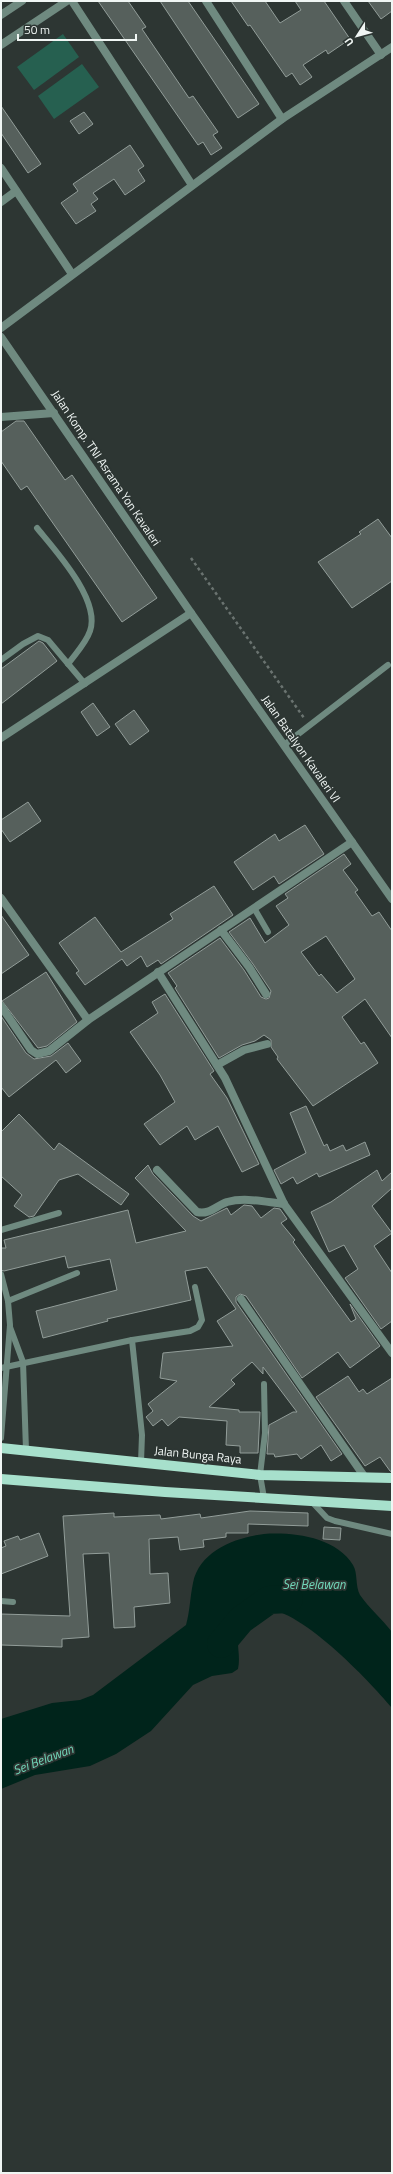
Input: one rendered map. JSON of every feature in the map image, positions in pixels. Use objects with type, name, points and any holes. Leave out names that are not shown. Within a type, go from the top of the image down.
[{"type":"main road","name":"Jalan Bunga Raya","points":[[1,1448],[260,1475],[364,1476],[392,1478]]},
{"type":"main road","points":[[1,1479],[312,1502],[392,1506]]},
{"type":"street","points":[[1,14],[22,1]]},
{"type":"street","points":[[1,45],[67,1]]},
{"type":"street","points":[[72,1],[192,186]]},
{"type":"street","points":[[206,1],[282,119]]},
{"type":"street","points":[[344,1],[381,54]]},
{"type":"street","points":[[1,328],[282,119],[392,47]]},
{"type":"street","points":[[1,168],[72,274]]},
{"type":"street","points":[[1,202],[16,191]]},
{"type":"street","name":"Jalan Komp. TNI Asrama Yon Kavaleri","points":[[1,337],[191,613]]},
{"type":"street","points":[[1,417],[54,414]]},
{"type":"street","points":[[1,738],[191,613]]},
{"type":"street","name":"Jalan Batalyon Kavaleri VI","points":[[191,613],[392,899]]},
{"type":"street","points":[[1,1006],[31,1050],[37,1054],[49,1052],[88,1020],[352,842]]},
{"type":"street","points":[[1,898],[88,1020]]},
{"type":"street","points":[[221,930],[266,994]]},
{"type":"street","points":[[158,972],[217,1065],[284,1204],[392,1353]]},
{"type":"street","points":[[217,1065],[244,1050],[266,1044]]},
{"type":"street","points":[[157,1170],[197,1212],[208,1212],[226,1202],[248,1200],[284,1204]]},
{"type":"street","points":[[241,1299],[364,1476]]},
{"type":"lane","points":[[37,528],[71,571],[89,605],[92,620],[90,630],[84,643],[68,664]]},
{"type":"lane","points":[[1,660],[23,644],[38,636],[48,640],[85,684]]},
{"type":"lane","points":[[284,745],[388,665]]},
{"type":"lane","points":[[254,908],[268,932]]},
{"type":"lane","points":[[1,1230],[59,1212]]},
{"type":"lane","points":[[8,1301],[77,1273]]},
{"type":"lane","points":[[1,1274],[8,1301],[10,1325],[3,1368],[1,1438]]},
{"type":"lane","points":[[3,1368],[23,1362],[132,1340],[190,1331],[198,1327],[202,1320],[195,1287]]},
{"type":"lane","points":[[10,1325],[23,1362],[26,1450]]},
{"type":"lane","points":[[132,1340],[142,1435],[141,1462]]},
{"type":"lane","points":[[264,1384],[265,1433],[260,1475],[264,1498]]},
{"type":"lane","points":[[312,1502],[327,1518],[392,1534]]},
{"type":"lane","points":[[1,1601],[13,1602]]},
{"type":"path","points":[[191,558],[310,726]]},
{"type":"shaded area","points":[[63,34],[79,57],[34,90],[17,67]]},
{"type":"shaded area","points":[[82,64],[99,87],[54,119],[38,96]]},
{"type":"water","name":"Sei Belawan","points":[[264,1534],[288,1534],[313,1538],[325,1542],[336,1548],[353,1565],[356,1572],[358,1591],[360,1595],[392,1632],[392,1708],[346,1659],[324,1640],[301,1623],[279,1612],[260,1608],[246,1616],[239,1629],[238,1669],[232,1673],[212,1676],[193,1685],[151,1731],[116,1754],[90,1766],[35,1775],[1,1789],[1,1719],[52,1703],[80,1700],[93,1695],[186,1625],[193,1583],[203,1562],[211,1554],[231,1542],[242,1538]]},
{"type":"building","points":[[98,1],[128,1],[146,27],[142,29],[189,98],[193,96],[218,132],[213,135],[222,148],[211,155],[203,142],[198,145]]},
{"type":"building","points":[[160,1],[188,1],[259,104],[238,118]]},
{"type":"building","points":[[231,1],[265,1],[280,23],[301,10],[295,1],[324,1],[350,39],[328,54],[326,50],[303,65],[312,77],[300,85],[292,73],[286,77],[250,25],[248,26]]},
{"type":"building","points":[[368,1],[392,1],[392,11],[381,19]]},
{"type":"building","points":[[1,106],[41,164],[28,173],[1,133]]},
{"type":"building","points":[[84,112],[93,124],[79,134],[70,121]]},
{"type":"building","points":[[130,145],[144,166],[138,170],[145,181],[125,195],[114,179],[93,193],[98,199],[91,204],[96,211],[76,224],[61,203],[78,191],[73,184]]},
{"type":"building","points":[[16,421],[24,421],[65,480],[72,475],[157,598],[122,622],[27,486],[21,490],[1,461],[1,432]]},
{"type":"building","points":[[378,519],[392,538],[392,581],[352,608],[318,562],[361,534],[359,532]]},
{"type":"building","points":[[39,641],[43,643],[57,661],[1,704],[1,669]]},
{"type":"building","points":[[93,703],[110,727],[97,736],[81,712]]},
{"type":"building","points":[[134,710],[149,731],[130,745],[115,724]]},
{"type":"building","points":[[28,802],[41,821],[10,842],[1,829],[1,820]]},
{"type":"building","points":[[305,825],[324,854],[279,884],[274,876],[253,890],[234,862],[275,834],[279,841]]},
{"type":"building","points":[[344,854],[351,864],[343,870],[358,890],[355,892],[372,916],[379,912],[392,931],[392,1038],[365,999],[342,1017],[361,1044],[364,1042],[378,1063],[313,1106],[277,1059],[278,1057],[271,1047],[271,1040],[264,1035],[255,1041],[242,1045],[219,1058],[175,988],[177,986],[168,973],[220,938],[244,970],[261,997],[266,999],[269,998],[271,991],[229,932],[250,918],[265,943],[289,925],[276,906],[288,898],[285,894]],"holes":[[[326,936],[355,979],[337,993],[321,974],[319,976],[301,952]]]},
{"type":"building","points":[[214,886],[233,915],[161,964],[158,960],[147,967],[141,956],[127,966],[122,959],[85,985],[76,973],[79,971],[59,943],[95,917],[121,952],[173,919],[170,914]]},
{"type":"building","points":[[1,915],[29,955],[1,974]]},
{"type":"building","points":[[46,972],[77,1022],[47,1046],[38,1048],[2,1001]]},
{"type":"building","points":[[165,994],[214,1071],[210,1074],[227,1098],[259,1164],[242,1172],[218,1126],[195,1140],[187,1126],[160,1145],[144,1124],[175,1102],[160,1075],[130,1032],[158,1013],[152,1002]]},
{"type":"building","points":[[1,1016],[26,1053],[34,1059],[51,1056],[68,1043],[81,1061],[66,1073],[56,1060],[9,1097],[1,1087]]},
{"type":"building","points":[[306,1106],[324,1146],[327,1144],[330,1151],[343,1145],[346,1151],[365,1142],[370,1155],[319,1177],[317,1173],[297,1184],[293,1177],[281,1184],[274,1170],[306,1153],[290,1113]]},
{"type":"building","points":[[19,1114],[54,1150],[59,1143],[129,1194],[121,1205],[78,1174],[59,1180],[34,1216],[29,1217],[14,1206],[22,1195],[1,1176],[1,1132]]},
{"type":"building","points":[[148,1165],[153,1174],[193,1216],[201,1221],[227,1208],[231,1215],[244,1205],[252,1206],[261,1218],[274,1208],[280,1209],[287,1219],[281,1223],[295,1240],[293,1242],[351,1322],[356,1319],[350,1304],[380,1346],[350,1368],[338,1352],[302,1378],[246,1296],[240,1294],[236,1297],[236,1302],[342,1454],[331,1461],[321,1445],[301,1459],[297,1454],[275,1457],[274,1454],[267,1454],[269,1425],[293,1412],[297,1412],[263,1367],[263,1374],[252,1362],[231,1380],[235,1384],[209,1407],[239,1410],[239,1412],[260,1412],[258,1453],[240,1453],[240,1446],[226,1445],[227,1421],[179,1417],[168,1426],[162,1419],[153,1426],[146,1417],[153,1411],[148,1404],[177,1381],[160,1378],[163,1353],[233,1346],[217,1321],[236,1309],[207,1267],[185,1271],[191,1300],[107,1319],[108,1321],[43,1338],[36,1311],[117,1290],[110,1259],[68,1268],[65,1256],[4,1271],[1,1270],[1,1248],[6,1248],[4,1240],[128,1210],[136,1243],[186,1231],[135,1178]]},
{"type":"building","points":[[377,1170],[382,1181],[392,1172],[392,1188],[372,1206],[392,1233],[374,1246],[392,1273],[392,1321],[381,1329],[345,1278],[358,1269],[344,1245],[329,1252],[311,1212],[331,1202]]},
{"type":"building","points":[[348,1376],[359,1392],[363,1389],[367,1394],[392,1378],[392,1472],[380,1457],[365,1466],[316,1397]]},
{"type":"building","points":[[250,1511],[308,1513],[308,1526],[248,1524],[248,1533],[226,1533],[226,1537],[203,1540],[204,1547],[180,1550],[178,1537],[149,1539],[150,1574],[168,1573],[170,1603],[134,1607],[135,1627],[114,1628],[109,1553],[83,1554],[89,1637],[62,1639],[62,1647],[1,1645],[1,1614],[70,1616],[63,1516],[114,1513],[114,1517],[160,1515],[161,1519],[200,1514],[201,1518]]},
{"type":"building","points":[[324,1527],[341,1528],[340,1540],[323,1539]]},
{"type":"building","points":[[39,1533],[48,1556],[1,1574],[1,1548],[6,1546],[4,1541],[18,1536],[20,1540]]},
{"type":"waterway","name":"Sei Belawan","points":[[221,1644],[241,1620],[269,1600],[289,1599]]}]
